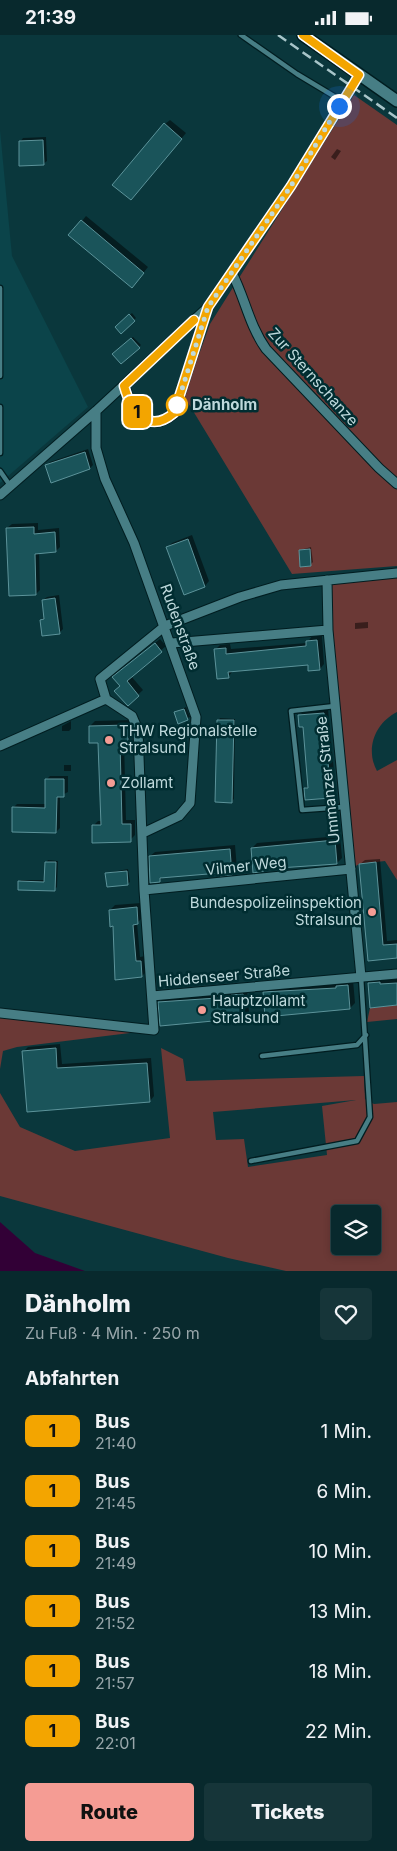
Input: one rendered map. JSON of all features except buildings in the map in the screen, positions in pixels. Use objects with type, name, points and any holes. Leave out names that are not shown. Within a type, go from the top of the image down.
[{"type":"main road","points":[[303,35],[397,101]]},
{"type":"street","points":[[0,495],[10,484],[124,386],[208,307],[291,186],[359,75]]},
{"type":"street","name":"Zur Sternschanze","points":[[232,273],[256,335],[266,349],[379,468],[397,484]]},
{"type":"street","points":[[124,386],[129,401],[139,416],[154,423],[165,421],[174,413],[208,307]]},
{"type":"street","name":"Rudenstraße","points":[[96,411],[96,448],[105,479],[134,543],[172,643],[196,717],[190,803],[179,816],[142,833]]},
{"type":"street","points":[[152,996],[144,890],[138,730],[132,716],[106,699],[100,679],[165,626],[281,585],[397,573]]},
{"type":"street","name":"Ummanzer Straße","points":[[327,580],[328,630],[360,977]]},
{"type":"street","points":[[172,643],[328,630]]},
{"type":"street","points":[[0,746],[106,699]]},
{"type":"street","name":"Vilmer Weg","points":[[144,890],[351,869]]},
{"type":"street","name":"Hiddenseer Straße","points":[[0,1013],[154,1031],[152,996],[397,974]]},
{"type":"lane","points":[[242,35],[297,74],[342,101]]},
{"type":"lane","points":[[0,288],[0,376]]},
{"type":"lane","points":[[0,407],[0,453]]},
{"type":"lane","points":[[0,471],[10,484]]},
{"type":"lane","points":[[335,706],[291,711],[302,809],[344,807]]},
{"type":"lane","points":[[251,1161],[357,1141],[370,1117],[366,1035],[360,977]]},
{"type":"lane","points":[[262,1056],[357,1045],[366,1035]]},
{"type":"shaded area","points":[[354,95],[397,125],[397,566],[292,574],[184,396],[210,324]]},
{"type":"shaded area","points":[[0,130],[12,256],[88,407],[0,483]]},
{"type":"shaded area","points":[[397,573],[397,712],[389,717],[378,730],[374,737],[372,754],[377,771],[397,760],[397,880],[385,861],[359,864],[351,869],[327,580]]},
{"type":"shaded area","points":[[397,1005],[397,1019],[367,1022],[370,1008]]},
{"type":"shaded area","points":[[0,1013],[154,1030],[17,1047],[3,1051],[0,1069]]},
{"type":"shaded area","points":[[161,1048],[183,1059],[186,1081],[364,1076],[365,1099],[374,1104],[397,1102],[397,1271],[286,1271],[228,1258],[0,1196],[0,1093],[20,1127],[75,1151],[170,1138]],"holes":[[[356,1100],[322,1106],[327,1155],[248,1167],[244,1139],[216,1140],[213,1112]]]},
{"type":"shaded area","points":[[0,1222],[35,1253],[85,1271],[0,1271]]},
{"type":"railway","points":[[278,35],[397,118]]},
{"type":"bus line","name":"1","points":[[194,320],[124,386],[129,401],[139,416],[154,423],[165,421],[174,413],[208,307],[291,186],[359,75],[303,35]]},
{"type":"place","name":"Dänholm","points":[[177,405]]},
{"type":"place","name":"THW Regionalstelle Stralsund","points":[[109,740]]},
{"type":"place","name":"Zollamt","points":[[111,783]]},
{"type":"place","name":"Bundespolizeiinspektion Stralsund","points":[[372,912]]},
{"type":"place","name":"Hauptzollamt Stralsund","points":[[202,1010]]},
{"type":"route","points":[[177,405],[208,307],[291,186],[339,106]]}]
